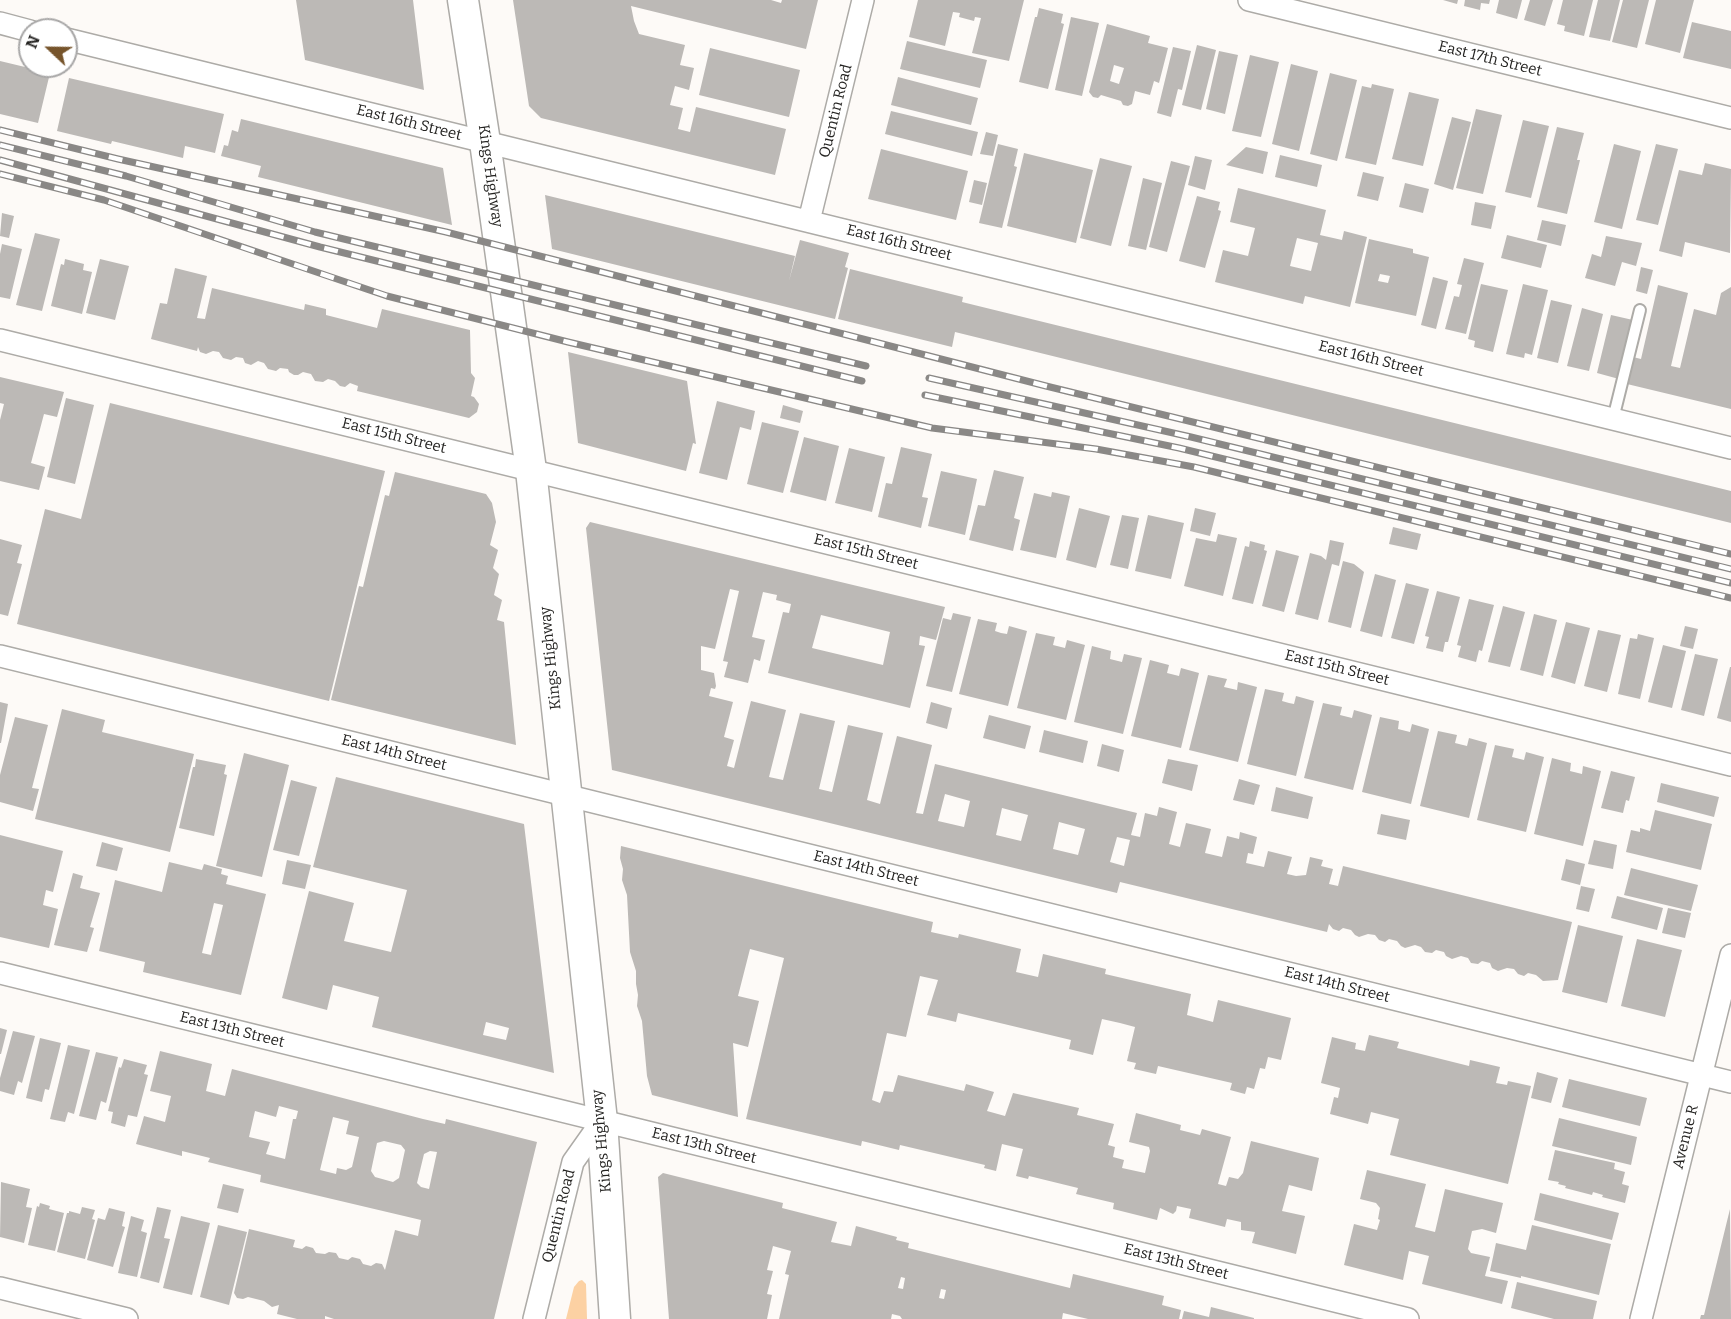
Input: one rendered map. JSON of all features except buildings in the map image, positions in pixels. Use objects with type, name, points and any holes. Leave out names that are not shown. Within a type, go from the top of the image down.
[{"type":"street","name":"Kings Highway","points":[[463,0],[531,470],[602,1121],[615,1319]]},
{"type":"street","name":"Quentin Road","points":[[809,221],[863,0]]},
{"type":"street","name":"East 17th Street","points":[[1249,0],[1731,118]]},
{"type":"street","points":[[0,23],[18,28]]},
{"type":"street","name":"East 16th Street","points":[[78,42],[1731,448]]},
{"type":"street","name":"East 15th Street","points":[[0,340],[1731,765]]},
{"type":"street","name":"East 14th Street","points":[[0,656],[1731,1082]]},
{"type":"street","name":"Avenue R","points":[[1641,1319],[1731,955]]},
{"type":"street","name":"East 13th Street","points":[[0,973],[1408,1319]]},
{"type":"street","name":"Quentin Road","points":[[534,1319],[573,1162],[602,1121]]},
{"type":"street","points":[[0,1288],[127,1319]]},
{"type":"lane","points":[[1613,419],[1640,310]]},
{"type":"shaded area","points":[[582,1280],[586,1284],[587,1319],[566,1319],[574,1287]]},
{"type":"railway","points":[[0,130],[118,159],[446,232],[1046,386],[1731,554]]},
{"type":"railway","points":[[0,145],[126,176],[315,232],[866,366]]},
{"type":"railway","points":[[0,160],[320,247],[862,381]]},
{"type":"railway","points":[[0,174],[104,200],[387,296],[568,342],[932,428],[1096,449],[1194,467],[1731,598]]},
{"type":"railway","points":[[929,378],[1191,437],[1731,569]]},
{"type":"railway","points":[[925,395],[1179,448],[1731,583]]}]
